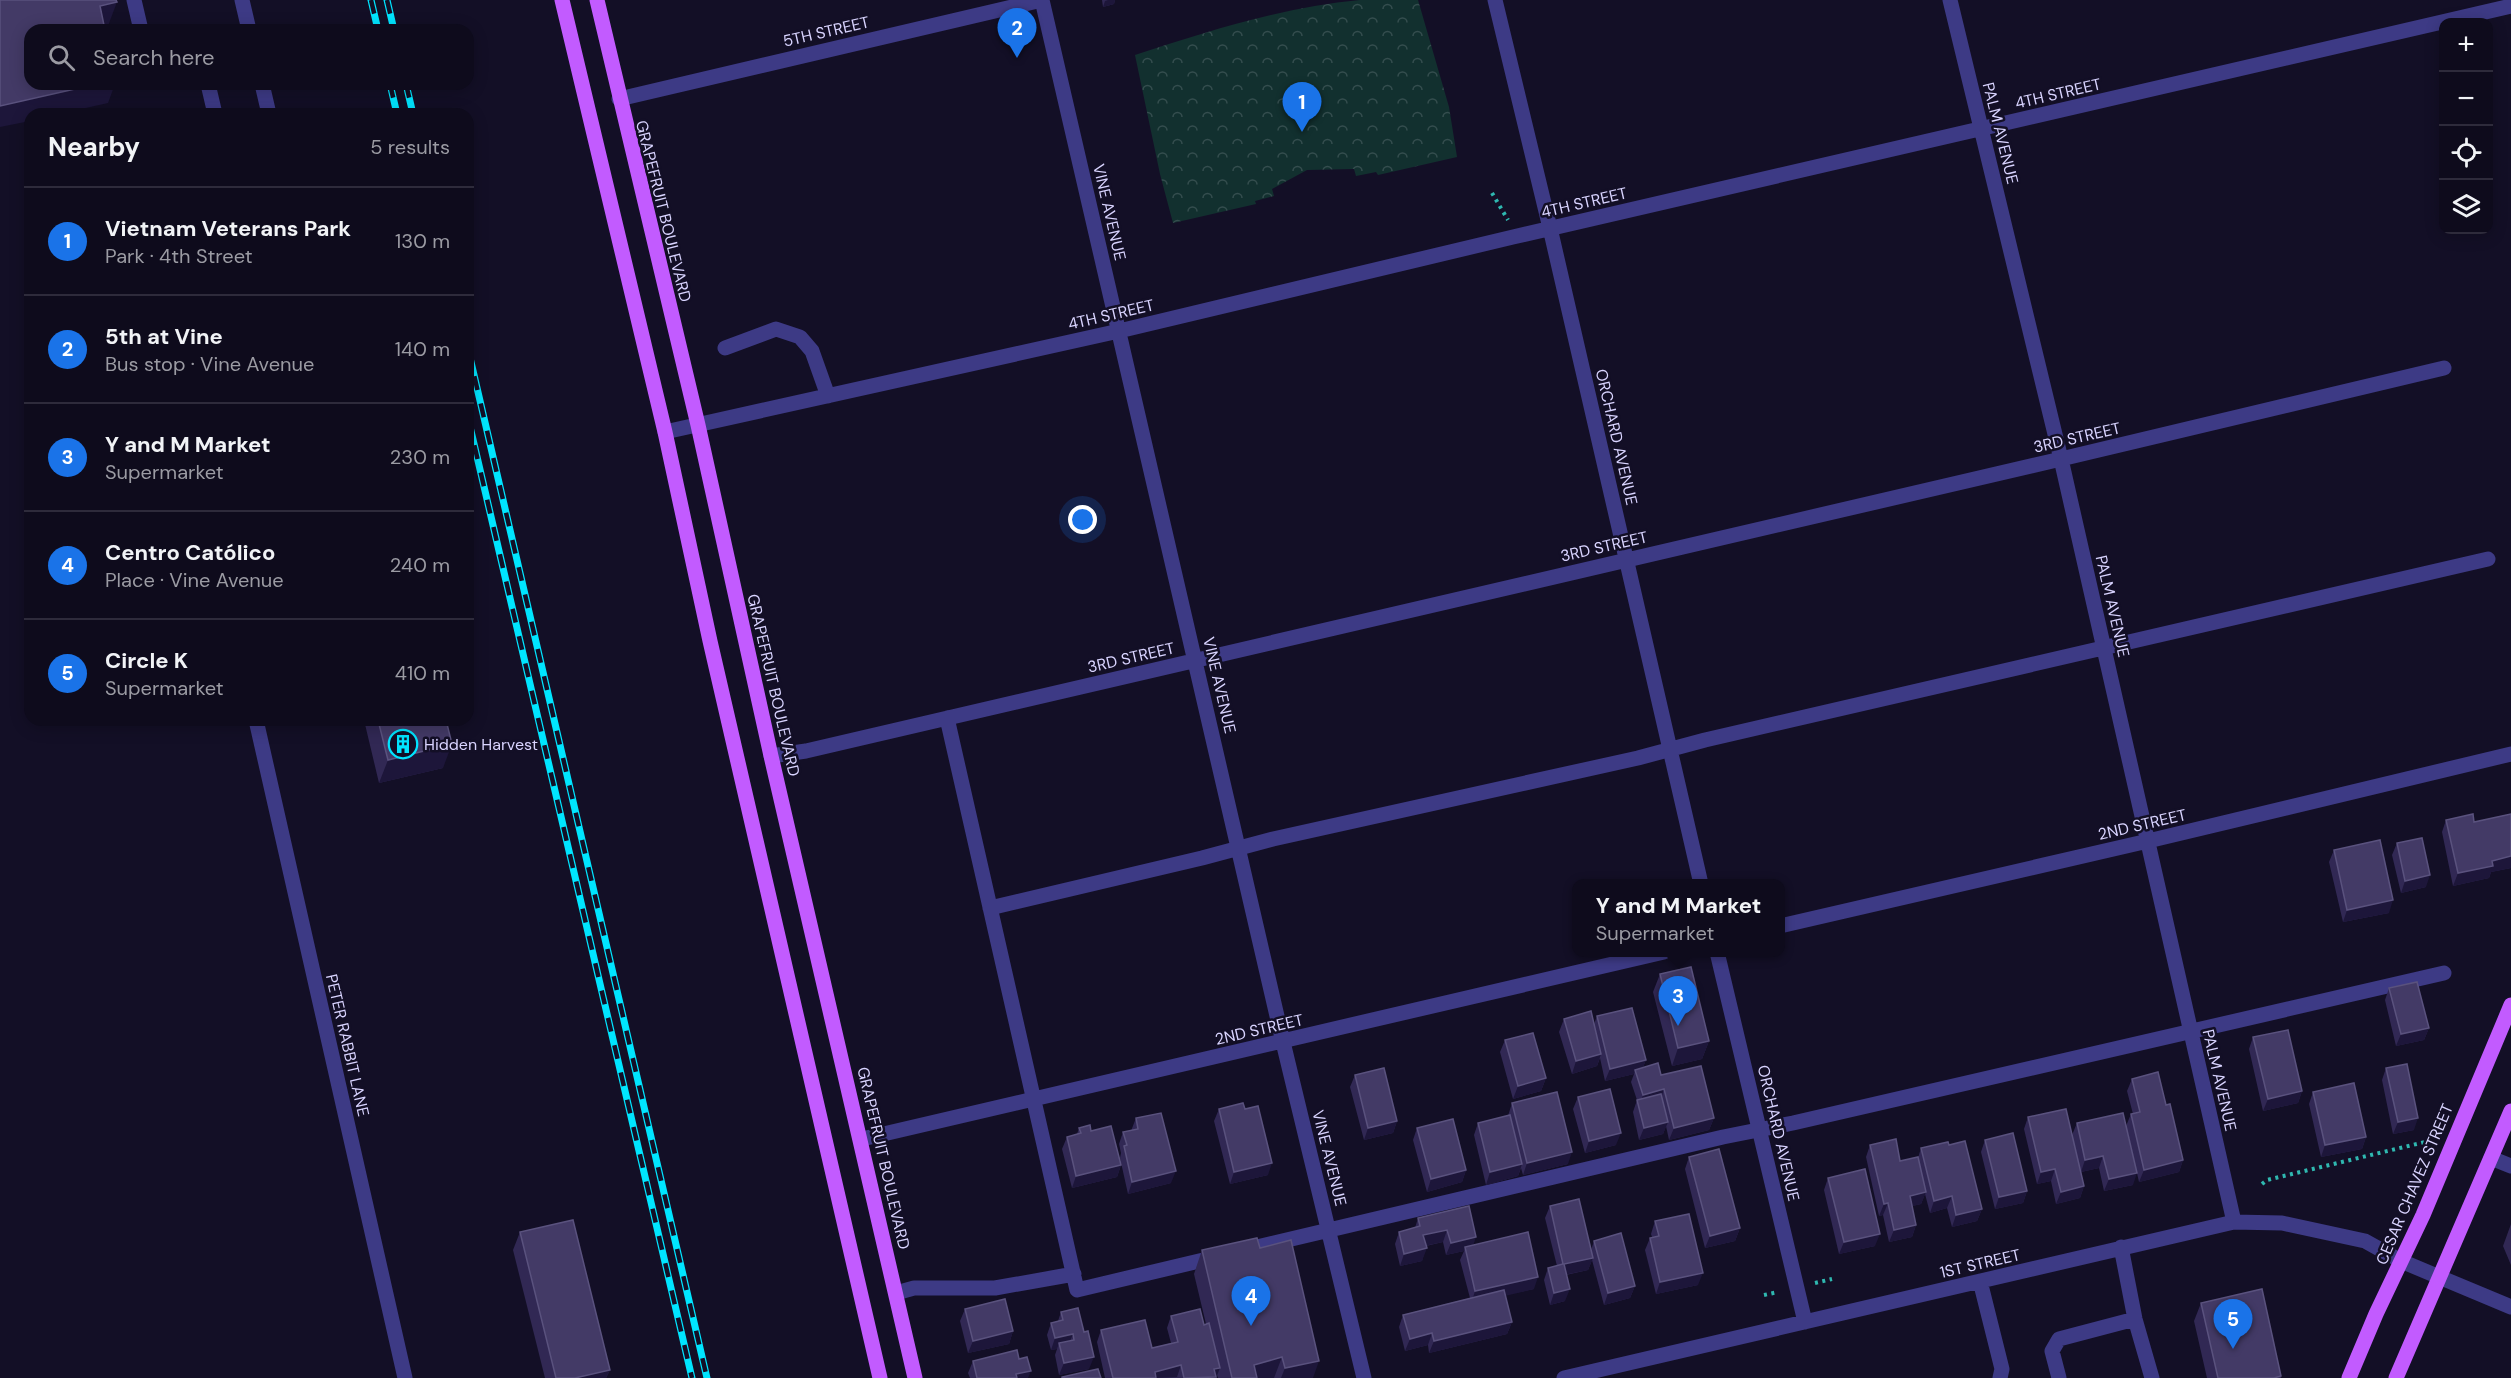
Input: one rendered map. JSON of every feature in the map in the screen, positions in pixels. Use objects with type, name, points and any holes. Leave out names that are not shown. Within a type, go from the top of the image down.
[{"type":"main road","points":[[562,0],[665,432],[718,676],[880,1378]]},
{"type":"main road","name":"GRAPEFRUIT BOULEVARD","points":[[597,0],[698,425],[771,756],[862,1139],[915,1378]]},
{"type":"main road","name":"CESAR CHAVEZ STREET","points":[[2349,1378],[2511,1005]]},
{"type":"main road","points":[[2396,1378],[2511,1112]]},
{"type":"street","points":[[134,0],[140,24]]},
{"type":"street","points":[[242,0],[248,24]]},
{"type":"street","name":"5TH STREET","points":[[619,99],[1042,0]]},
{"type":"street","name":"VINE AVENUE","points":[[1042,0],[1283,1042],[1364,1378]]},
{"type":"street","name":"ORCHARD AVENUE","points":[[1495,0],[1550,228],[1700,879]]},
{"type":"street","name":"PALM AVENUE","points":[[1950,0],[2061,459],[2234,1222]]},
{"type":"street","name":"4TH STREET","points":[[665,432],[1119,331],[1550,228],[2511,6]]},
{"type":"street","points":[[210,90],[214,108]]},
{"type":"street","points":[[263,90],[268,108]]},
{"type":"street","points":[[725,348],[776,329],[800,337],[812,351],[828,396]]},
{"type":"street","name":"3RD STREET","points":[[771,756],[806,751],[2444,368]]},
{"type":"street","points":[[990,908],[1239,848],[2488,559]]},
{"type":"street","points":[[947,718],[1077,1290],[1759,1130],[2444,973]]},
{"type":"street","name":"PETER RABBIT LANE","points":[[257,726],[405,1378]]},
{"type":"street","name":"2ND STREET","points":[[1785,925],[2511,754]]},
{"type":"street","name":"2ND STREET","points":[[862,1139],[1643,957]]},
{"type":"street","name":"ORCHARD AVENUE","points":[[1718,957],[1805,1322]]},
{"type":"street","points":[[2491,1158],[2511,1166]]},
{"type":"street","name":"1ST STREET","points":[[1564,1378],[2234,1222],[2282,1223],[2365,1241],[2401,1261],[2511,1307]]},
{"type":"street","points":[[2121,1247],[2135,1319],[2152,1378]]},
{"type":"street","points":[[896,1293],[914,1288],[995,1288],[1074,1274]]},
{"type":"street","points":[[1980,1281],[2002,1369],[2000,1378]]},
{"type":"street","points":[[2059,1378],[2052,1351],[2060,1340],[2135,1319]]},
{"type":"path","points":[[1492,193],[1508,221]]},
{"type":"path","points":[[2262,1184],[2266,1180],[2428,1141]]},
{"type":"green space","points":[[1360,0],[1418,0],[1449,107],[1457,157],[1378,175],[1376,172],[1356,176],[1354,169],[1307,170],[1272,189],[1274,196],[1255,201],[1256,204],[1173,223],[1160,174],[1135,55],[1274,14]]},
{"type":"building","points":[[0,0],[116,0],[117,2],[100,6],[104,24],[24,24],[24,90],[71,90],[0,106]]},
{"type":"building","points":[[380,726],[448,726],[452,744],[388,760]]},
{"type":"building","points":[[2473,814],[2474,822],[2511,814],[2511,856],[2492,861],[2493,866],[2458,873],[2446,820]]},
{"type":"building","points":[[2422,838],[2430,875],[2405,881],[2397,843]]},
{"type":"building","points":[[2380,840],[2393,900],[2347,910],[2334,850]]},
{"type":"building","points":[[1691,967],[1709,1041],[1678,1048],[1660,974]]},
{"type":"building","points":[[2417,982],[2429,1028],[2401,1034],[2389,988]]},
{"type":"building","points":[[1632,1008],[1646,1060],[1610,1069],[1597,1016]]},
{"type":"building","points":[[1591,1011],[1601,1054],[1576,1061],[1564,1019]]},
{"type":"building","points":[[2288,1030],[2302,1091],[2268,1099],[2253,1037]]},
{"type":"building","points":[[1533,1033],[1546,1078],[1518,1086],[1505,1040]]},
{"type":"building","points":[[1658,1063],[1661,1075],[1701,1066],[1714,1118],[1674,1128],[1664,1089],[1643,1095],[1635,1070]]},
{"type":"building","points":[[2407,1064],[2418,1118],[2398,1122],[2386,1068]]},
{"type":"building","points":[[1384,1068],[1397,1121],[1368,1128],[1355,1075]]},
{"type":"building","points":[[2158,1072],[2166,1105],[2170,1104],[2183,1160],[2144,1170],[2131,1114],[2140,1112],[2132,1079]]},
{"type":"building","points":[[2354,1083],[2366,1137],[2325,1145],[2313,1092]]},
{"type":"building","points":[[1610,1089],[1621,1133],[1589,1141],[1578,1097]]},
{"type":"building","points":[[1557,1092],[1572,1152],[1527,1163],[1512,1103]]},
{"type":"building","points":[[1661,1094],[1668,1122],[1644,1128],[1637,1100]]},
{"type":"building","points":[[1243,1103],[1245,1109],[1258,1106],[1272,1163],[1234,1172],[1219,1109]]},
{"type":"building","points":[[2066,1109],[2084,1186],[2061,1192],[2055,1169],[2041,1172],[2028,1117]]},
{"type":"building","points":[[1161,1113],[1176,1171],[1132,1182],[1123,1132],[1138,1129],[1136,1118]]},
{"type":"building","points":[[2123,1113],[2137,1173],[2109,1179],[2103,1156],[2085,1160],[2077,1123]]},
{"type":"building","points":[[1510,1115],[1522,1164],[1490,1172],[1478,1123]]},
{"type":"building","points":[[1453,1119],[1466,1170],[1431,1179],[1417,1128]]},
{"type":"building","points":[[1090,1125],[1091,1131],[1111,1126],[1121,1165],[1076,1176],[1067,1137],[1081,1133],[1079,1128]]},
{"type":"building","points":[[2013,1133],[2027,1191],[1999,1197],[1985,1140]]},
{"type":"building","points":[[1896,1139],[1900,1161],[1918,1157],[1926,1192],[1910,1196],[1916,1225],[1894,1230],[1888,1203],[1884,1204],[1870,1145]]},
{"type":"building","points":[[1965,1141],[1982,1209],[1956,1215],[1952,1196],[1934,1201],[1921,1148]]},
{"type":"building","points":[[1719,1149],[1740,1228],[1710,1236],[1689,1157]]},
{"type":"building","points":[[1865,1169],[1880,1234],[1844,1242],[1828,1178]]},
{"type":"building","points":[[1579,1199],[1593,1258],[1564,1264],[1570,1289],[1554,1293],[1548,1268],[1563,1264],[1550,1206]]},
{"type":"building","points":[[1469,1206],[1476,1237],[1451,1243],[1447,1230],[1423,1235],[1427,1248],[1404,1254],[1399,1232],[1420,1226],[1418,1218]]},
{"type":"building","points":[[1689,1214],[1703,1273],[1660,1282],[1650,1238],[1659,1236],[1655,1221]]},
{"type":"building","points":[[573,1220],[610,1370],[575,1378],[556,1378],[520,1232]]},
{"type":"building","points":[[1528,1232],[1538,1277],[1475,1291],[1465,1247]]},
{"type":"building","points":[[1621,1233],[1635,1286],[1608,1293],[1594,1241]]},
{"type":"building","points":[[1257,1238],[1260,1248],[1291,1240],[1319,1361],[1285,1368],[1282,1357],[1254,1365],[1257,1378],[1232,1378],[1202,1250]]},
{"type":"building","points":[[2262,1289],[2281,1376],[2218,1378],[2201,1303]]},
{"type":"building","points":[[1504,1290],[1512,1322],[1434,1341],[1432,1333],[1410,1339],[1403,1315]]},
{"type":"building","points":[[1005,1299],[1013,1331],[973,1341],[965,1309]]},
{"type":"building","points":[[1078,1308],[1084,1332],[1088,1331],[1094,1357],[1064,1363],[1059,1343],[1074,1340],[1073,1334],[1055,1338],[1051,1323],[1063,1320],[1061,1312]]},
{"type":"building","points":[[1200,1309],[1204,1325],[1209,1323],[1220,1368],[1214,1369],[1216,1377],[1184,1378],[1181,1365],[1155,1372],[1156,1378],[1113,1378],[1101,1330],[1145,1320],[1152,1348],[1178,1342],[1171,1316]]},
{"type":"building","points":[[1017,1350],[1019,1359],[1027,1357],[1031,1371],[1016,1374],[1017,1378],[977,1378],[973,1361]]},
{"type":"building","points":[[1098,1369],[1101,1378],[1062,1378],[1062,1377]]},
{"type":"railway","points":[[371,0],[377,24]]},
{"type":"railway","points":[[387,0],[393,24]]},
{"type":"railway","points":[[391,90],[396,108]]},
{"type":"railway","points":[[407,90],[412,108]]},
{"type":"railway","points":[[474,375],[707,1378]]},
{"type":"railway","points":[[474,444],[692,1378]]},
{"type":"place","name":"5th at Vine","points":[[1017,58]]},
{"type":"place","name":"Vietnam Veterans Park","points":[[1302,132]]},
{"type":"place","name":"Hidden Harvest","points":[[403,744]]},
{"type":"place","name":"Y and M Market","points":[[1678,1026]]},
{"type":"place","name":"Centro Católico","points":[[1251,1326]]},
{"type":"place","name":"Circle K","points":[[2233,1349]]}]
